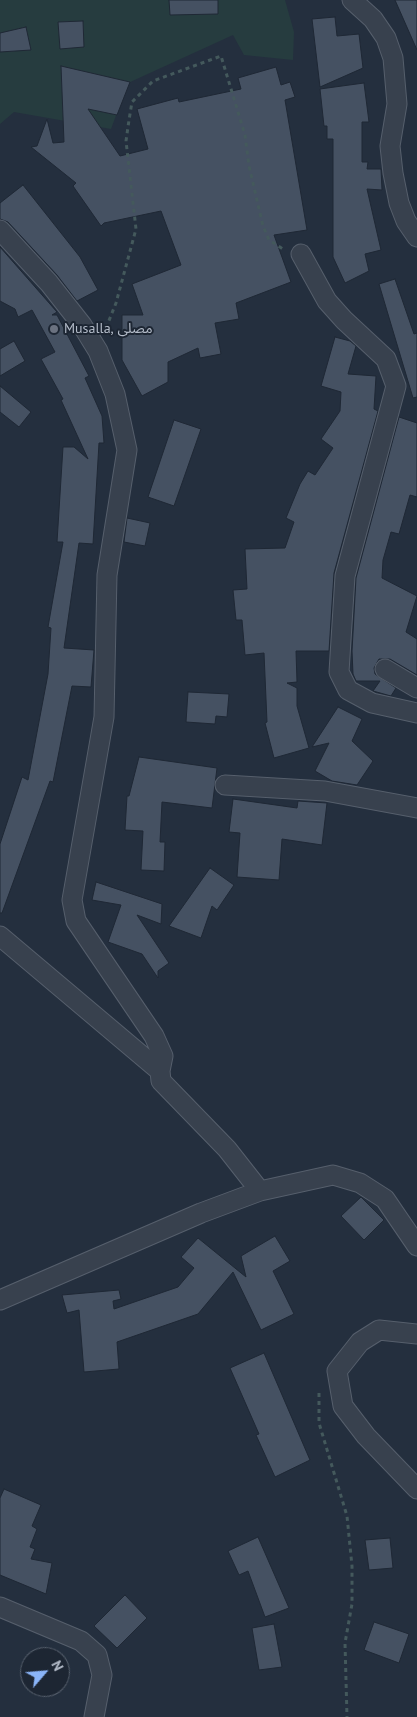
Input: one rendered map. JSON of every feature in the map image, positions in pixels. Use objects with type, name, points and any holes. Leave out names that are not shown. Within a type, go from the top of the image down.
[{"type":"street","points":[[352,0],[373,18],[386,38],[394,58],[397,104],[390,146],[393,173],[399,203],[406,221],[417,237]]},
{"type":"street","points":[[0,230],[50,283],[82,325],[98,351],[115,394],[127,450],[107,575],[104,718],[72,900],[76,921],[154,1036],[163,1056],[160,1071],[161,1081],[227,1149],[260,1191]]},
{"type":"street","points":[[301,254],[327,301],[386,360],[396,386],[345,576],[339,672],[348,690],[372,703],[417,713]]},
{"type":"street","points":[[385,669],[417,688]]},
{"type":"street","points":[[225,785],[325,791],[417,808]]},
{"type":"street","points":[[0,936],[160,1071]]},
{"type":"street","points":[[0,1300],[201,1213],[260,1191],[332,1175],[360,1183],[385,1199],[417,1246]]},
{"type":"street","points":[[417,1334],[380,1330],[360,1342],[338,1371],[343,1406],[366,1436],[417,1489]]},
{"type":"street","points":[[0,1607],[81,1641],[97,1655],[102,1675],[94,1717]]},
{"type":"path","points":[[98,351],[116,303],[136,229],[126,141],[132,102],[153,81],[221,56],[246,135],[249,166],[263,226],[269,240],[278,247],[301,254]]},
{"type":"path","points":[[338,1371],[329,1376],[319,1390],[319,1423],[347,1516],[352,1566],[352,1604],[345,1643],[347,1717]]},
{"type":"green space","points":[[0,0],[285,0],[294,32],[293,60],[244,55],[233,35],[128,83],[111,129],[14,112],[0,124]]},
{"type":"building","points":[[169,0],[218,0],[218,14],[170,15]]},
{"type":"building","points":[[395,0],[417,0],[417,50]]},
{"type":"building","points":[[335,17],[337,36],[359,34],[363,68],[320,87],[312,19]]},
{"type":"building","points":[[83,21],[84,47],[60,49],[58,22]]},
{"type":"building","points":[[26,27],[31,50],[0,52],[0,33]]},
{"type":"building","points":[[61,66],[130,82],[117,115],[88,109],[120,156],[148,149],[137,109],[178,98],[179,102],[241,89],[238,78],[276,67],[281,85],[290,82],[295,97],[285,100],[307,230],[274,235],[291,282],[236,303],[239,319],[215,323],[221,354],[200,358],[198,348],[168,362],[168,382],[142,396],[122,360],[122,315],[143,315],[132,284],[181,265],[161,211],[104,223],[101,226],[73,186],[76,183],[31,147],[37,146],[47,119],[53,143],[64,142]]},
{"type":"building","points":[[364,83],[369,122],[362,122],[362,162],[368,162],[367,169],[381,169],[382,190],[367,189],[381,250],[365,254],[369,271],[345,283],[333,257],[333,139],[327,139],[327,126],[324,126],[320,89]]},
{"type":"building","points":[[23,185],[80,257],[98,290],[77,301],[57,275],[8,222],[0,219],[0,203]]},
{"type":"building","points":[[0,247],[57,312],[52,315],[57,315],[89,376],[85,378],[102,416],[104,443],[99,443],[93,544],[79,543],[64,648],[94,650],[91,687],[72,686],[53,782],[50,781],[2,913],[0,913],[0,844],[22,777],[28,780],[48,674],[51,628],[48,627],[63,542],[57,542],[63,447],[74,447],[88,459],[61,400],[63,399],[41,359],[55,352],[32,310],[18,317],[15,309],[0,301]]},
{"type":"building","points":[[395,279],[414,334],[417,333],[417,397],[413,398],[379,284]]},
{"type":"building","points":[[335,337],[350,341],[356,346],[348,374],[376,376],[374,409],[378,411],[334,573],[329,651],[296,651],[297,682],[287,683],[297,688],[297,706],[309,748],[274,758],[265,723],[267,722],[264,653],[245,655],[242,620],[236,620],[233,590],[247,589],[245,549],[285,548],[294,522],[286,518],[300,484],[308,471],[315,475],[333,448],[321,439],[340,411],[341,392],[321,386]]},
{"type":"building","points":[[14,341],[25,361],[0,376],[0,349]]},
{"type":"building","points":[[0,386],[31,412],[19,427],[0,412]]},
{"type":"building","points":[[399,417],[417,423],[417,497],[410,495],[399,534],[391,532],[383,560],[382,578],[417,596],[406,632],[417,639],[417,675],[390,659],[379,659],[374,668],[375,674],[396,688],[391,696],[373,691],[380,681],[356,681],[353,674],[352,651],[356,578]]},
{"type":"building","points":[[174,420],[201,429],[174,506],[148,497]]},
{"type":"building","points":[[127,518],[150,523],[145,546],[124,542]]},
{"type":"building","points":[[188,692],[229,694],[227,717],[216,716],[215,724],[186,722]]},
{"type":"building","points":[[338,707],[362,719],[352,741],[373,761],[357,785],[332,781],[315,771],[329,743],[312,747]]},
{"type":"building","points":[[139,757],[217,768],[212,808],[162,802],[160,842],[165,842],[164,871],[141,870],[143,831],[125,830],[127,796],[129,796]]},
{"type":"building","points":[[233,799],[297,808],[298,801],[327,803],[322,845],[282,839],[279,880],[237,877],[240,833],[229,832]]},
{"type":"building","points":[[210,868],[234,885],[217,910],[212,906],[201,938],[169,926]]},
{"type":"building","points":[[96,882],[162,904],[161,924],[137,915],[169,963],[158,971],[158,978],[142,954],[108,942],[121,905],[92,900]]},
{"type":"building","points":[[361,1197],[384,1220],[364,1240],[341,1216]]},
{"type":"building","points":[[275,1236],[290,1261],[273,1271],[294,1314],[261,1330],[233,1272],[198,1314],[117,1342],[119,1369],[84,1372],[79,1310],[67,1313],[62,1295],[119,1290],[121,1299],[113,1301],[114,1309],[178,1287],[194,1268],[181,1257],[198,1238],[246,1277],[241,1256]]},
{"type":"building","points":[[264,1353],[310,1460],[275,1477],[256,1435],[259,1434],[230,1368]]},
{"type":"building","points":[[4,1489],[41,1505],[32,1526],[37,1529],[30,1547],[35,1549],[31,1559],[52,1563],[46,1594],[0,1575],[0,1498]]},
{"type":"building","points":[[258,1537],[289,1608],[265,1617],[248,1571],[239,1575],[228,1551]]},
{"type":"building","points":[[390,1538],[393,1568],[369,1570],[365,1540]]},
{"type":"building","points":[[125,1595],[147,1618],[117,1648],[94,1626]]},
{"type":"building","points":[[374,1622],[409,1634],[399,1663],[364,1650]]},
{"type":"building","points":[[274,1624],[282,1667],[259,1670],[252,1628]]},
{"type":"place","name":"Musalla, مصلى","points":[[54,329]]}]
